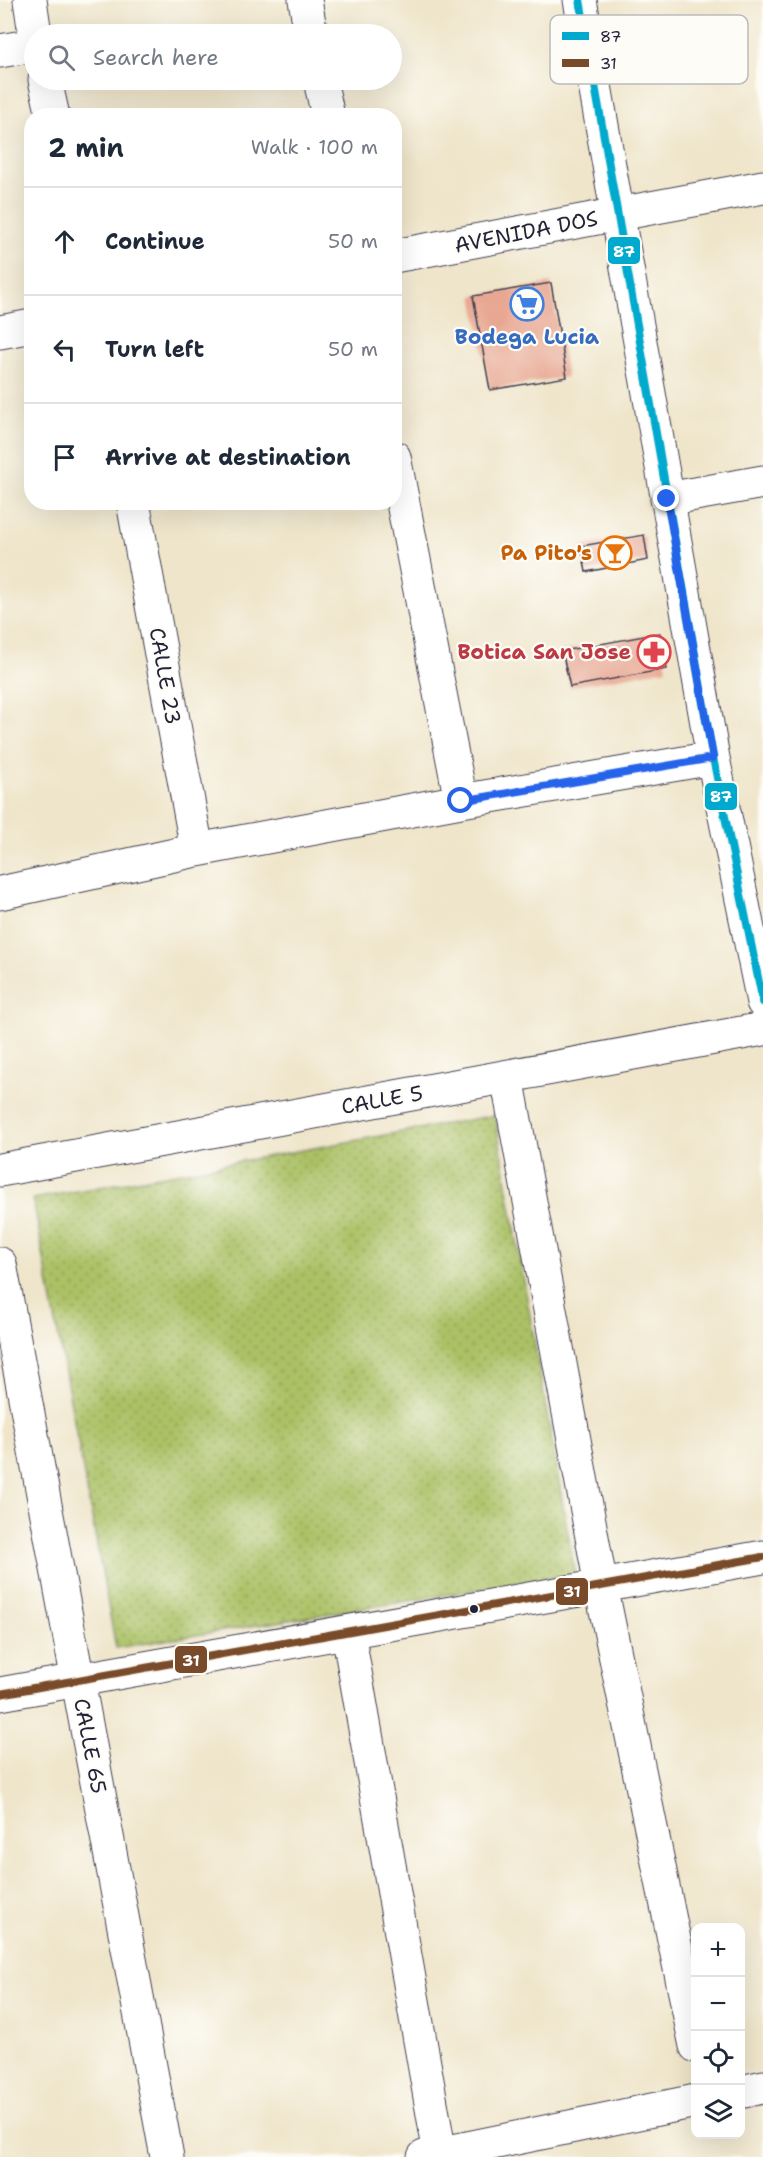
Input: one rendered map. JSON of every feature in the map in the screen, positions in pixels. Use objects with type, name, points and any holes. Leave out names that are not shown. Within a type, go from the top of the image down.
[{"type":"street","points":[[30,0],[34,24]]},
{"type":"street","points":[[305,0],[309,24]]},
{"type":"street","points":[[580,0],[583,15]]},
{"type":"street","points":[[0,51],[24,47]]},
{"type":"street","points":[[594,84],[713,758],[763,1002]]},
{"type":"street","points":[[47,90],[51,108]]},
{"type":"street","points":[[322,90],[325,108]]},
{"type":"street","name":"AVENIDA DOS","points":[[402,255],[763,187]]},
{"type":"street","points":[[0,332],[24,328]]},
{"type":"street","points":[[667,499],[763,482]]},
{"type":"street","points":[[402,498],[461,801]]},
{"type":"street","name":"CALLE 23","points":[[134,510],[197,850]]},
{"type":"street","points":[[0,893],[197,850],[461,801],[713,758]]},
{"type":"street","name":"CALLE 5","points":[[0,1170],[763,1029]]},
{"type":"street","points":[[507,1077],[601,1586],[693,2031]]},
{"type":"street","name":"CALLE 65","points":[[0,1264],[167,2157]]},
{"type":"street","points":[[0,1694],[763,1557]]},
{"type":"street","points":[[348,1632],[432,2155],[691,2102]]},
{"type":"street","points":[[745,2091],[763,2088]]},
{"type":"green space","points":[[495,1115],[575,1574],[116,1648],[33,1199]]},
{"type":"building","points":[[551,283],[567,377],[490,390],[473,296]]},
{"type":"building","name":"Pa Pito's","points":[[644,535],[648,560],[586,572],[581,546]]},
{"type":"building","points":[[660,633],[667,669],[570,687],[562,651]]},
{"type":"transit line","name":"87","points":[[580,0],[583,15]]},
{"type":"transit line","name":"87","points":[[595,84],[713,758],[763,1002]]},
{"type":"transit line","name":"31","points":[[0,1694],[763,1557]]},
{"type":"place","name":"Bodega Lucia","points":[[527,304]]},
{"type":"place","name":"Pa Pito's","points":[[615,553]]},
{"type":"place","name":"Botica San Jose","points":[[654,652]]},
{"type":"route","points":[[461,801],[713,758],[667,499]]}]
